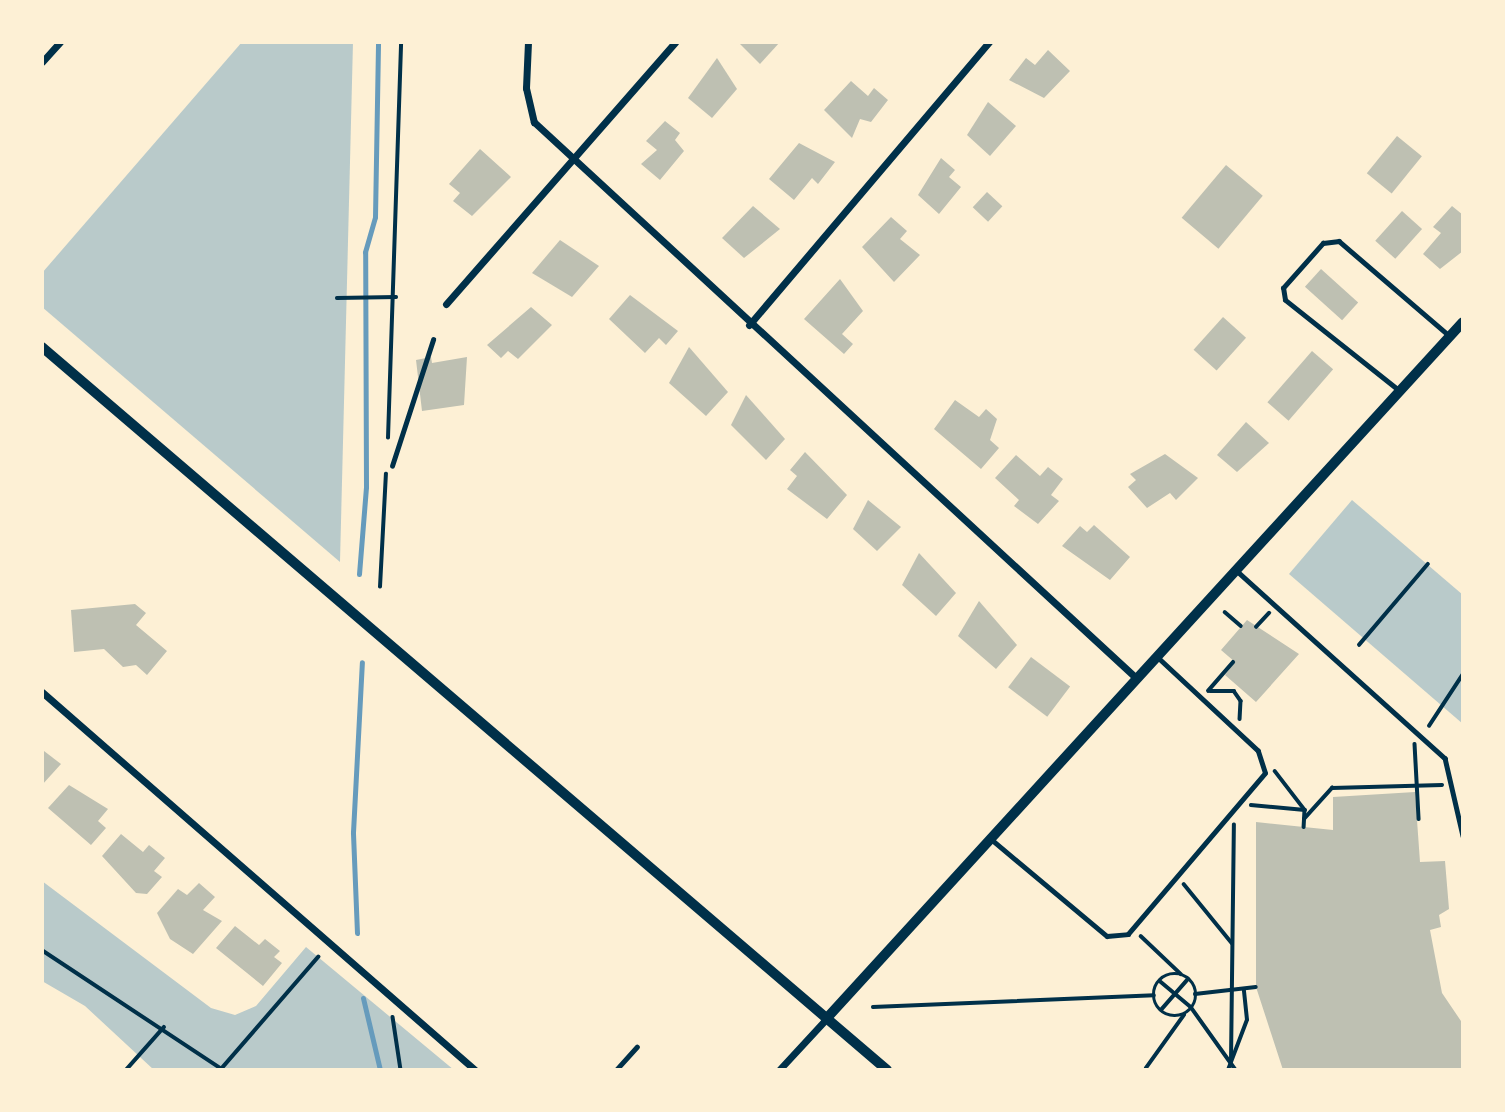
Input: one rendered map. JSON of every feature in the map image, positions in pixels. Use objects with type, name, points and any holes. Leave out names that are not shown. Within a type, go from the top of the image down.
[{"type":"main road","points":[[42,347],[887,1070]]},
{"type":"street","points":[[42,62],[60,42]]},
{"type":"street","points":[[527,42],[526,88],[534,122],[749,325],[1135,677]]},
{"type":"street","points":[[446,304],[675,42]]},
{"type":"street","points":[[749,325],[989,42]]},
{"type":"street","points":[[779,1070],[1233,568],[1463,323]]},
{"type":"street","points":[[42,692],[475,1070]]},
{"type":"lane","points":[[1399,391],[1285,300],[1283,288],[1323,243],[1339,241],[1450,337]]},
{"type":"lane","points":[[389,466],[433,340]]},
{"type":"lane","points":[[1233,568],[1445,758],[1463,836]]},
{"type":"lane","points":[[990,839],[1107,936],[1128,934],[1265,773],[1258,751],[1155,656]]},
{"type":"lane","points":[[617,1070],[637,1048]]},
{"type":"path","points":[[388,452],[396,298],[401,42]]},
{"type":"path","points":[[337,298],[396,298]]},
{"type":"path","points":[[380,587],[389,466]]},
{"type":"path","points":[[1359,645],[1428,564]]},
{"type":"path","points":[[1256,627],[1275,606]]},
{"type":"path","points":[[1225,612],[1241,626]]},
{"type":"path","points":[[1233,662],[1208,691],[1234,691],[1241,701],[1240,719]]},
{"type":"path","points":[[1429,726],[1463,674]]},
{"type":"path","points":[[1415,739],[1419,819]]},
{"type":"path","points":[[1272,766],[1305,810],[1304,827]]},
{"type":"path","points":[[1304,819],[1332,788],[1451,785]]},
{"type":"path","points":[[1245,804],[1305,810]]},
{"type":"path","points":[[1231,1061],[1235,816]]},
{"type":"path","points":[[1180,880],[1233,943]]},
{"type":"path","points":[[1134,930],[1186,978],[1195,994],[1191,1007],[1146,1068]]},
{"type":"path","points":[[42,950],[164,1027],[221,1069],[318,957]]},
{"type":"path","points":[[1160,981],[1186,978]]},
{"type":"path","points":[[1161,1010],[1186,978]]},
{"type":"path","points":[[1160,981],[1191,1007],[1236,1070]]},
{"type":"path","points":[[1160,981],[1154,995],[1161,1010]]},
{"type":"path","points":[[1195,994],[1244,991],[1256,987]]},
{"type":"path","points":[[1228,1070],[1247,1020],[1244,991]]},
{"type":"path","points":[[873,1007],[1154,995]]},
{"type":"path","points":[[1161,1010],[1185,1013]]},
{"type":"path","points":[[393,1017],[401,1070]]},
{"type":"path","points":[[126,1070],[164,1027]]},
{"type":"shaded area","points":[[242,42],[353,42],[340,562],[42,307],[42,273]]},
{"type":"shaded area","points":[[1352,500],[1463,595],[1463,724],[1289,574]]},
{"type":"shaded area","points":[[42,881],[211,1008],[235,1015],[256,1006],[306,947],[454,1070],[154,1070],[85,1006],[42,981]]},
{"type":"building","points":[[738,42],[780,42],[760,64]]},
{"type":"building","points":[[1048,50],[1070,71],[1044,98],[1009,80],[1026,58],[1035,65]]},
{"type":"building","points":[[717,58],[737,89],[712,118],[688,98]]},
{"type":"building","points":[[851,81],[868,96],[874,88],[888,100],[871,122],[860,119],[852,138],[824,110]]},
{"type":"building","points":[[988,102],[1016,126],[990,156],[967,135]]},
{"type":"building","points":[[665,121],[680,133],[675,140],[684,151],[660,180],[641,164],[657,150],[646,141]]},
{"type":"building","points":[[1397,136],[1422,156],[1392,193],[1367,173]]},
{"type":"building","points":[[799,143],[835,162],[818,184],[812,178],[794,200],[769,179]]},
{"type":"building","points":[[480,149],[511,177],[472,216],[453,201],[460,193],[449,184]]},
{"type":"building","points":[[941,158],[955,170],[949,177],[961,187],[939,214],[918,195]]},
{"type":"building","points":[[1226,165],[1263,196],[1218,249],[1182,218]]},
{"type":"building","points":[[987,192],[1002,206],[988,222],[973,207]]},
{"type":"building","points":[[753,206],[780,229],[744,258],[722,238]]},
{"type":"building","points":[[1452,206],[1463,215],[1463,251],[1440,269],[1423,254],[1441,233],[1433,227]]},
{"type":"building","points":[[1402,211],[1422,229],[1395,259],[1375,241]]},
{"type":"building","points":[[891,217],[907,231],[900,239],[920,255],[894,282],[862,247]]},
{"type":"building","points":[[560,240],[599,266],[572,297],[532,273]]},
{"type":"building","points":[[1321,269],[1358,302],[1342,320],[1305,287]]},
{"type":"building","points":[[840,279],[863,311],[842,334],[853,344],[844,354],[804,319]]},
{"type":"building","points":[[630,295],[678,331],[666,345],[659,338],[645,353],[609,319]]},
{"type":"building","points":[[531,307],[552,325],[518,359],[508,351],[501,358],[487,345]]},
{"type":"building","points":[[1223,317],[1246,338],[1217,370],[1194,350]]},
{"type":"building","points":[[689,347],[728,392],[706,416],[669,383]]},
{"type":"building","points":[[1312,351],[1333,369],[1289,421],[1267,402]]},
{"type":"building","points":[[431,357],[432,363],[467,357],[464,405],[422,411],[416,360]]},
{"type":"building","points":[[746,395],[785,439],[766,460],[731,425]]},
{"type":"building","points":[[955,400],[979,417],[986,409],[997,419],[990,440],[999,448],[981,469],[934,429]]},
{"type":"building","points":[[1246,422],[1269,443],[1237,472],[1217,455]]},
{"type":"building","points":[[805,452],[847,495],[827,519],[787,489],[797,476],[790,470]]},
{"type":"building","points":[[1165,454],[1198,478],[1176,500],[1170,493],[1147,508],[1128,487],[1136,480],[1130,474]]},
{"type":"building","points":[[1016,455],[1040,476],[1048,467],[1063,479],[1051,495],[1059,501],[1038,524],[1014,506],[1019,500],[995,478]]},
{"type":"building","points":[[868,500],[901,527],[877,551],[853,529]]},
{"type":"building","points":[[1094,525],[1130,557],[1110,580],[1062,546],[1080,526],[1087,532]]},
{"type":"building","points":[[919,553],[956,593],[936,616],[902,585]]},
{"type":"building","points":[[979,601],[1017,645],[996,669],[958,636]]},
{"type":"building","points":[[135,604],[146,613],[136,625],[167,651],[147,675],[136,665],[123,667],[104,649],[74,652],[71,610]]},
{"type":"building","points":[[1247,620],[1299,654],[1256,702],[1225,675],[1235,662],[1221,650]]},
{"type":"building","points":[[1031,657],[1070,686],[1047,717],[1008,687]]},
{"type":"building","points":[[44,751],[61,764],[42,785],[42,753]]},
{"type":"building","points":[[69,785],[108,809],[98,821],[106,828],[91,845],[48,808]]},
{"type":"building","points":[[1415,792],[1420,862],[1445,861],[1449,909],[1439,915],[1441,927],[1430,930],[1442,993],[1463,1024],[1463,1070],[1283,1070],[1256,987],[1256,822],[1333,830],[1333,797]]},
{"type":"building","points":[[121,834],[143,852],[149,845],[165,858],[154,871],[162,877],[147,894],[136,893],[102,856]]},
{"type":"building","points":[[199,883],[215,897],[203,910],[222,921],[193,954],[170,939],[157,913],[178,889],[187,895]]},
{"type":"building","points":[[235,926],[259,945],[265,939],[280,951],[274,957],[282,963],[263,986],[216,948]]},
{"type":"waterway","points":[[359,574],[366,487],[365,252],[375,217],[378,42]]},
{"type":"waterway","points":[[357,933],[353,832],[362,662]]},
{"type":"waterway","points":[[363,998],[380,1070]]}]
